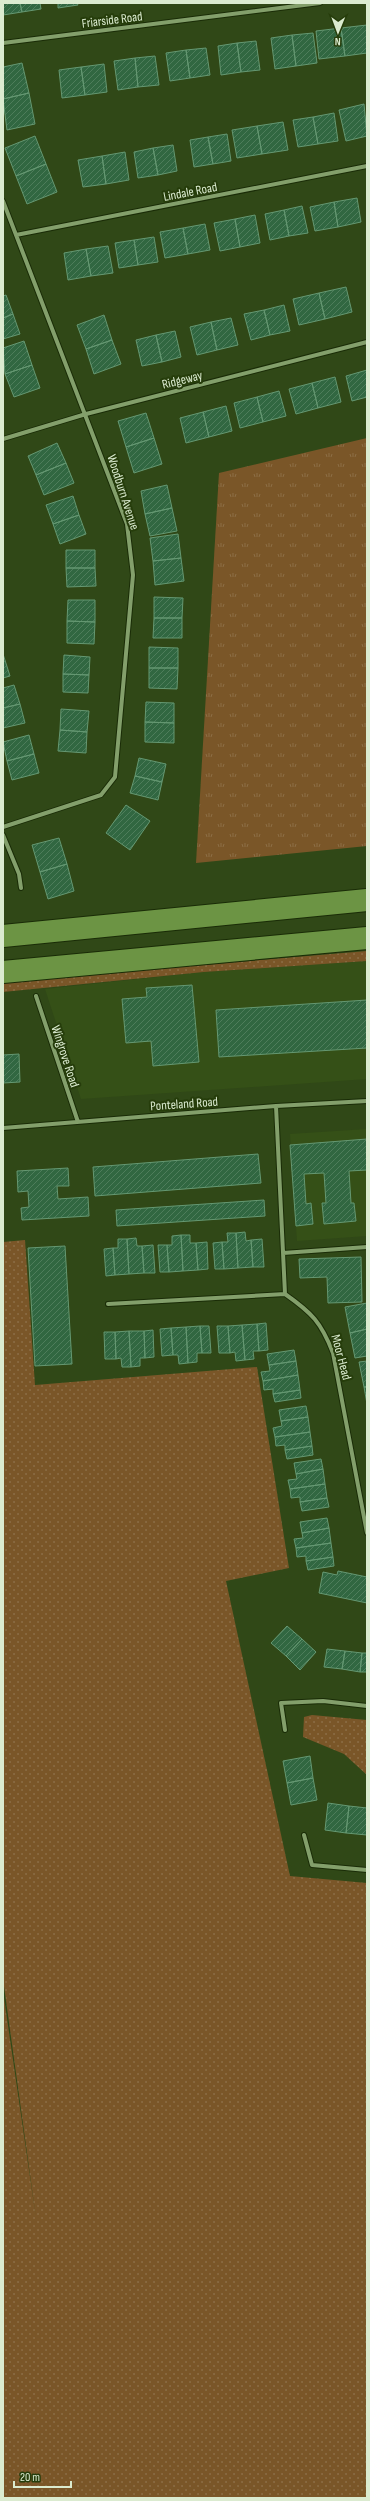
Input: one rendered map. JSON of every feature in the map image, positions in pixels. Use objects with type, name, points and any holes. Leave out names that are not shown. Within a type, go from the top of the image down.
[{"type":"highway","points":[[3,936],[367,900]]},
{"type":"highway","points":[[3,972],[367,938]]},
{"type":"street","name":"Friarside Road","points":[[3,43],[320,3]]},
{"type":"street","name":"Lindale Road","points":[[16,235],[367,166]]},
{"type":"street","name":"Woodburn Avenue","points":[[3,201],[127,524],[133,575],[115,777],[101,795],[3,827]]},
{"type":"street","name":"Ridgeway","points":[[3,439],[86,414],[367,342]]},
{"type":"street","points":[[3,835],[19,874],[21,888]]},
{"type":"street","name":"Wingrove Road","points":[[36,996],[78,1122]]},
{"type":"street","name":"Ponteland Road","points":[[3,1128],[276,1106],[367,1101]]},
{"type":"street","points":[[108,1304],[286,1294],[276,1106]]},
{"type":"street","points":[[284,1253],[367,1247]]},
{"type":"street","name":"Moor Head","points":[[286,1294],[308,1310],[324,1330],[333,1353],[367,1533]]},
{"type":"street","points":[[285,1730],[281,1703],[323,1702],[367,1706]]},
{"type":"street","points":[[304,1835],[312,1865],[367,1870]]},
{"type":"shaded area","points":[[367,961],[367,1079],[81,1099],[45,989],[204,972]]},
{"type":"shaded area","points":[[367,1129],[367,1236],[297,1241],[290,1134]]},
{"type":"green space","points":[[367,438],[367,846],[196,863],[219,473]]},
{"type":"green space","points":[[367,951],[367,961],[204,972],[3,992],[3,982]]},
{"type":"green space","points":[[25,1240],[35,1385],[257,1367],[289,1568],[226,1581],[290,1876],[367,1883],[367,2498],[3,2498],[3,1991],[36,2218],[3,1979],[3,1242]]},
{"type":"green space","points":[[312,1715],[367,1720],[367,1775],[344,1754],[303,1737],[304,1717]]},
{"type":"building","points":[[3,3],[20,3],[22,12],[3,15]]},
{"type":"building","points":[[20,3],[40,3],[41,9],[22,12]]},
{"type":"building","points":[[58,3],[77,3],[78,5],[58,8]]},
{"type":"building","points":[[367,25],[367,53],[345,56],[341,28]]},
{"type":"building","points":[[341,28],[345,56],[319,59],[316,31]]},
{"type":"building","points":[[313,33],[317,63],[296,66],[292,35]]},
{"type":"building","points":[[292,35],[296,66],[275,69],[271,38]]},
{"type":"building","points":[[256,41],[260,70],[241,72],[237,43]]},
{"type":"building","points":[[237,43],[241,72],[221,75],[218,46]]},
{"type":"building","points":[[206,48],[210,75],[190,78],[186,50]]},
{"type":"building","points":[[186,50],[190,78],[170,81],[166,53]]},
{"type":"building","points":[[155,56],[159,85],[138,87],[135,58]]},
{"type":"building","points":[[135,58],[138,87],[118,90],[114,61]]},
{"type":"building","points":[[22,63],[29,93],[3,99],[3,67]]},
{"type":"building","points":[[104,64],[107,92],[85,95],[81,67]]},
{"type":"building","points":[[81,67],[85,95],[62,98],[59,70]]},
{"type":"building","points":[[29,93],[35,124],[7,130],[3,99]]},
{"type":"building","points":[[364,104],[367,136],[346,141],[339,110]]},
{"type":"building","points":[[334,113],[338,141],[318,144],[313,117]]},
{"type":"building","points":[[313,117],[318,144],[298,147],[293,120]]},
{"type":"building","points":[[283,122],[288,150],[262,154],[257,126]]},
{"type":"building","points":[[257,126],[262,154],[237,158],[232,130]]},
{"type":"building","points":[[227,134],[231,161],[213,164],[208,137]]},
{"type":"building","points":[[35,136],[46,164],[16,176],[5,148]]},
{"type":"building","points":[[208,137],[213,164],[194,167],[190,140]]},
{"type":"building","points":[[173,145],[177,171],[158,175],[153,148]]},
{"type":"building","points":[[153,148],[158,175],[138,178],[134,152]]},
{"type":"building","points":[[125,152],[129,180],[106,184],[102,156]]},
{"type":"building","points":[[102,156],[106,184],[83,187],[78,160]]},
{"type":"building","points":[[46,164],[57,192],[27,204],[16,176]]},
{"type":"building","points":[[357,198],[361,222],[338,227],[334,202]]},
{"type":"building","points":[[334,202],[338,227],[315,231],[310,207]]},
{"type":"building","points":[[302,206],[308,233],[289,236],[284,210]]},
{"type":"building","points":[[284,210],[289,236],[270,240],[265,214]]},
{"type":"building","points":[[255,215],[260,243],[240,247],[235,219]]},
{"type":"building","points":[[235,219],[240,247],[220,251],[214,223]]},
{"type":"building","points":[[205,224],[210,250],[188,254],[183,228]]},
{"type":"building","points":[[183,228],[188,254],[165,258],[160,232]]},
{"type":"building","points":[[154,237],[158,262],[138,265],[134,240]]},
{"type":"building","points":[[134,240],[138,265],[119,268],[115,243]]},
{"type":"building","points":[[108,246],[113,273],[91,276],[86,249]]},
{"type":"building","points":[[86,249],[91,276],[68,280],[64,253]]},
{"type":"building","points":[[346,287],[352,312],[325,319],[319,293]]},
{"type":"building","points":[[319,293],[325,319],[299,325],[293,299]]},
{"type":"building","points":[[6,295],[13,314],[3,318],[3,296]]},
{"type":"building","points":[[284,305],[290,331],[270,335],[264,310]]},
{"type":"building","points":[[264,310],[270,335],[251,340],[244,314]]},
{"type":"building","points":[[13,314],[20,334],[3,339],[3,318]]},
{"type":"building","points":[[104,315],[112,340],[86,349],[77,325]]},
{"type":"building","points":[[231,318],[238,345],[217,350],[211,322]]},
{"type":"building","points":[[211,322],[217,350],[197,355],[190,327]]},
{"type":"building","points":[[175,331],[181,357],[162,362],[156,335]]},
{"type":"building","points":[[156,335],[162,362],[142,366],[136,340]]},
{"type":"building","points":[[112,340],[121,364],[94,374],[86,349]]},
{"type":"building","points":[[24,341],[32,365],[5,374],[3,348]]},
{"type":"building","points":[[32,365],[40,388],[14,397],[5,374]]},
{"type":"building","points":[[367,370],[367,397],[352,401],[346,376]]},
{"type":"building","points":[[335,377],[341,402],[318,408],[312,383]]},
{"type":"building","points":[[312,383],[318,408],[296,414],[289,389]]},
{"type":"building","points":[[279,391],[286,416],[263,422],[257,397]]},
{"type":"building","points":[[257,397],[263,422],[240,428],[234,403]]},
{"type":"building","points":[[226,406],[232,431],[209,437],[203,412]]},
{"type":"building","points":[[203,412],[209,437],[186,443],[180,418]]},
{"type":"building","points":[[146,413],[154,438],[126,447],[118,421]]},
{"type":"building","points":[[154,438],[162,464],[134,473],[126,447]]},
{"type":"building","points":[[57,443],[66,463],[36,475],[28,456]]},
{"type":"building","points":[[66,463],[74,483],[44,495],[36,475]]},
{"type":"building","points":[[167,485],[172,508],[145,514],[141,491]]},
{"type":"building","points":[[73,496],[79,515],[53,524],[46,505]]},
{"type":"building","points":[[172,508],[177,531],[150,536],[145,514]]},
{"type":"building","points":[[79,515],[86,534],[60,544],[53,524]]},
{"type":"building","points":[[178,534],[181,558],[153,561],[150,538]]},
{"type":"building","points":[[66,550],[95,550],[95,568],[66,568]]},
{"type":"building","points":[[181,558],[184,581],[155,585],[153,561]]},
{"type":"building","points":[[66,568],[95,568],[96,586],[67,587]]},
{"type":"building","points":[[154,597],[183,598],[182,618],[154,618]]},
{"type":"building","points":[[68,600],[95,600],[95,622],[67,621]]},
{"type":"building","points":[[154,618],[182,618],[182,638],[153,638]]},
{"type":"building","points":[[67,621],[95,622],[94,644],[67,643]]},
{"type":"building","points":[[149,647],[178,648],[178,668],[149,668]]},
{"type":"building","points":[[3,654],[10,676],[3,678]]},
{"type":"building","points":[[64,655],[90,657],[89,675],[63,674]]},
{"type":"building","points":[[149,668],[178,668],[177,689],[149,688]]},
{"type":"building","points":[[63,674],[89,675],[88,693],[63,692]]},
{"type":"building","points":[[14,685],[20,704],[3,708],[3,688]]},
{"type":"building","points":[[146,702],[174,703],[174,723],[145,722]]},
{"type":"building","points":[[20,704],[25,723],[3,728],[3,708]]},
{"type":"building","points":[[61,709],[89,711],[87,732],[60,730]]},
{"type":"building","points":[[145,722],[174,723],[174,743],[145,742]]},
{"type":"building","points":[[60,730],[87,732],[86,753],[58,751]]},
{"type":"building","points":[[29,735],[34,754],[7,761],[3,742]]},
{"type":"building","points":[[34,754],[39,773],[12,780],[7,761]]},
{"type":"building","points":[[139,758],[166,764],[162,782],[135,776]]},
{"type":"building","points":[[135,776],[162,782],[158,800],[130,793]]},
{"type":"building","points":[[126,805],[150,821],[130,850],[106,833]]},
{"type":"building","points":[[59,838],[67,864],[40,872],[32,845]]},
{"type":"building","points":[[67,864],[74,891],[48,899],[40,872]]},
{"type":"building","points":[[192,985],[199,1062],[153,1066],[151,1041],[126,1043],[122,999],[147,997],[146,988]]},
{"type":"building","points":[[367,1000],[367,1048],[219,1057],[216,1010]]},
{"type":"building","points":[[19,1054],[20,1082],[3,1083],[3,1055]]},
{"type":"building","points":[[367,1139],[367,1170],[349,1171],[351,1203],[354,1203],[356,1221],[324,1224],[322,1203],[326,1203],[324,1173],[304,1174],[306,1204],[311,1203],[313,1224],[296,1226],[290,1145]]},
{"type":"building","points":[[258,1154],[261,1183],[95,1196],[93,1167]]},
{"type":"building","points":[[68,1168],[69,1186],[57,1186],[58,1199],[88,1197],[89,1216],[22,1220],[21,1208],[29,1207],[28,1191],[18,1192],[17,1171]]},
{"type":"building","points":[[264,1200],[265,1216],[117,1226],[116,1210]]},
{"type":"building","points":[[245,1232],[246,1241],[251,1240],[253,1267],[238,1268],[236,1233]]},
{"type":"building","points":[[227,1233],[236,1233],[238,1268],[224,1269],[222,1242],[228,1242]]},
{"type":"building","points":[[181,1235],[183,1271],[169,1272],[167,1245],[172,1245],[172,1236]]},
{"type":"building","points":[[181,1235],[190,1235],[190,1243],[196,1243],[198,1270],[183,1271]]},
{"type":"building","points":[[136,1238],[137,1246],[142,1246],[144,1273],[129,1274],[127,1239]]},
{"type":"building","points":[[118,1239],[127,1239],[129,1274],[115,1275],[113,1248],[118,1248]]},
{"type":"building","points":[[262,1239],[264,1267],[253,1267],[251,1240]]},
{"type":"building","points":[[207,1242],[208,1269],[198,1270],[196,1243]]},
{"type":"building","points":[[222,1242],[224,1269],[215,1269],[213,1243]]},
{"type":"building","points":[[153,1245],[155,1273],[144,1273],[142,1246]]},
{"type":"building","points":[[158,1245],[167,1245],[169,1272],[160,1272]]},
{"type":"building","points":[[65,1246],[72,1364],[35,1366],[28,1248]]},
{"type":"building","points":[[113,1248],[115,1275],[106,1276],[104,1249]]},
{"type":"building","points":[[361,1257],[362,1302],[328,1303],[327,1277],[300,1278],[299,1259]]},
{"type":"building","points":[[367,1303],[367,1329],[350,1333],[345,1307]]},
{"type":"building","points":[[266,1323],[268,1350],[259,1351],[257,1324]]},
{"type":"building","points":[[257,1324],[259,1351],[253,1351],[254,1359],[245,1360],[242,1325]]},
{"type":"building","points":[[242,1325],[245,1360],[236,1361],[235,1352],[230,1353],[228,1326]]},
{"type":"building","points":[[200,1326],[202,1353],[197,1353],[197,1362],[188,1363],[186,1327]]},
{"type":"building","points":[[200,1326],[209,1326],[211,1353],[202,1353]]},
{"type":"building","points":[[217,1326],[228,1326],[230,1353],[219,1353]]},
{"type":"building","points":[[186,1327],[188,1363],[179,1364],[178,1355],[173,1355],[171,1328]]},
{"type":"building","points":[[171,1328],[173,1355],[162,1356],[160,1329]]},
{"type":"building","points":[[367,1329],[367,1356],[355,1358],[350,1333]]},
{"type":"building","points":[[153,1330],[154,1357],[145,1358],[144,1331]]},
{"type":"building","points":[[129,1331],[131,1367],[122,1367],[121,1358],[116,1359],[115,1332]]},
{"type":"building","points":[[129,1331],[144,1331],[145,1358],[140,1358],[140,1366],[131,1367]]},
{"type":"building","points":[[104,1332],[115,1332],[116,1359],[105,1359]]},
{"type":"building","points":[[294,1350],[296,1361],[269,1365],[267,1354]]},
{"type":"building","points":[[296,1361],[298,1375],[263,1381],[261,1372],[270,1371],[269,1365]]},
{"type":"building","points":[[367,1361],[367,1387],[364,1387],[359,1362]]},
{"type":"building","points":[[298,1375],[300,1390],[273,1394],[273,1389],[264,1390],[263,1381]]},
{"type":"building","points":[[364,1387],[367,1387],[367,1404]]},
{"type":"building","points":[[300,1390],[301,1398],[275,1402],[273,1394]]},
{"type":"building","points":[[306,1406],[308,1417],[281,1421],[279,1410]]},
{"type":"building","points":[[308,1417],[310,1432],[275,1437],[273,1428],[282,1426],[281,1421]]},
{"type":"building","points":[[310,1432],[312,1446],[285,1450],[285,1445],[276,1446],[275,1437]]},
{"type":"building","points":[[312,1446],[313,1455],[287,1459],[285,1450]]},
{"type":"building","points":[[321,1459],[323,1469],[296,1474],[294,1463]]},
{"type":"building","points":[[323,1469],[325,1484],[290,1489],[288,1480],[297,1479],[296,1474]]},
{"type":"building","points":[[325,1484],[327,1498],[300,1502],[300,1497],[291,1498],[290,1489]]},
{"type":"building","points":[[327,1498],[329,1507],[302,1511],[300,1502]]},
{"type":"building","points":[[327,1518],[329,1528],[302,1533],[300,1522]]},
{"type":"building","points":[[329,1528],[331,1543],[296,1548],[294,1539],[303,1538],[302,1533]]},
{"type":"building","points":[[331,1543],[333,1557],[306,1561],[306,1556],[297,1557],[296,1548]]},
{"type":"building","points":[[333,1557],[334,1566],[308,1570],[306,1561]]},
{"type":"building","points":[[338,1571],[367,1577],[367,1603],[319,1593],[323,1572],[337,1575]]},
{"type":"building","points":[[287,1626],[302,1639],[286,1656],[271,1643]]},
{"type":"building","points":[[302,1639],[316,1652],[300,1670],[286,1656]]},
{"type":"building","points":[[327,1649],[345,1651],[342,1669],[324,1667]]},
{"type":"building","points":[[345,1651],[362,1653],[360,1672],[342,1669]]},
{"type":"building","points":[[362,1653],[367,1653],[367,1672],[360,1672]]},
{"type":"building","points":[[310,1756],[313,1778],[287,1783],[283,1761]]},
{"type":"building","points":[[313,1778],[317,1800],[291,1805],[287,1783]]},
{"type":"building","points":[[328,1803],[349,1806],[346,1833],[325,1830]]},
{"type":"building","points":[[349,1806],[367,1808],[367,1835],[346,1833]]}]
